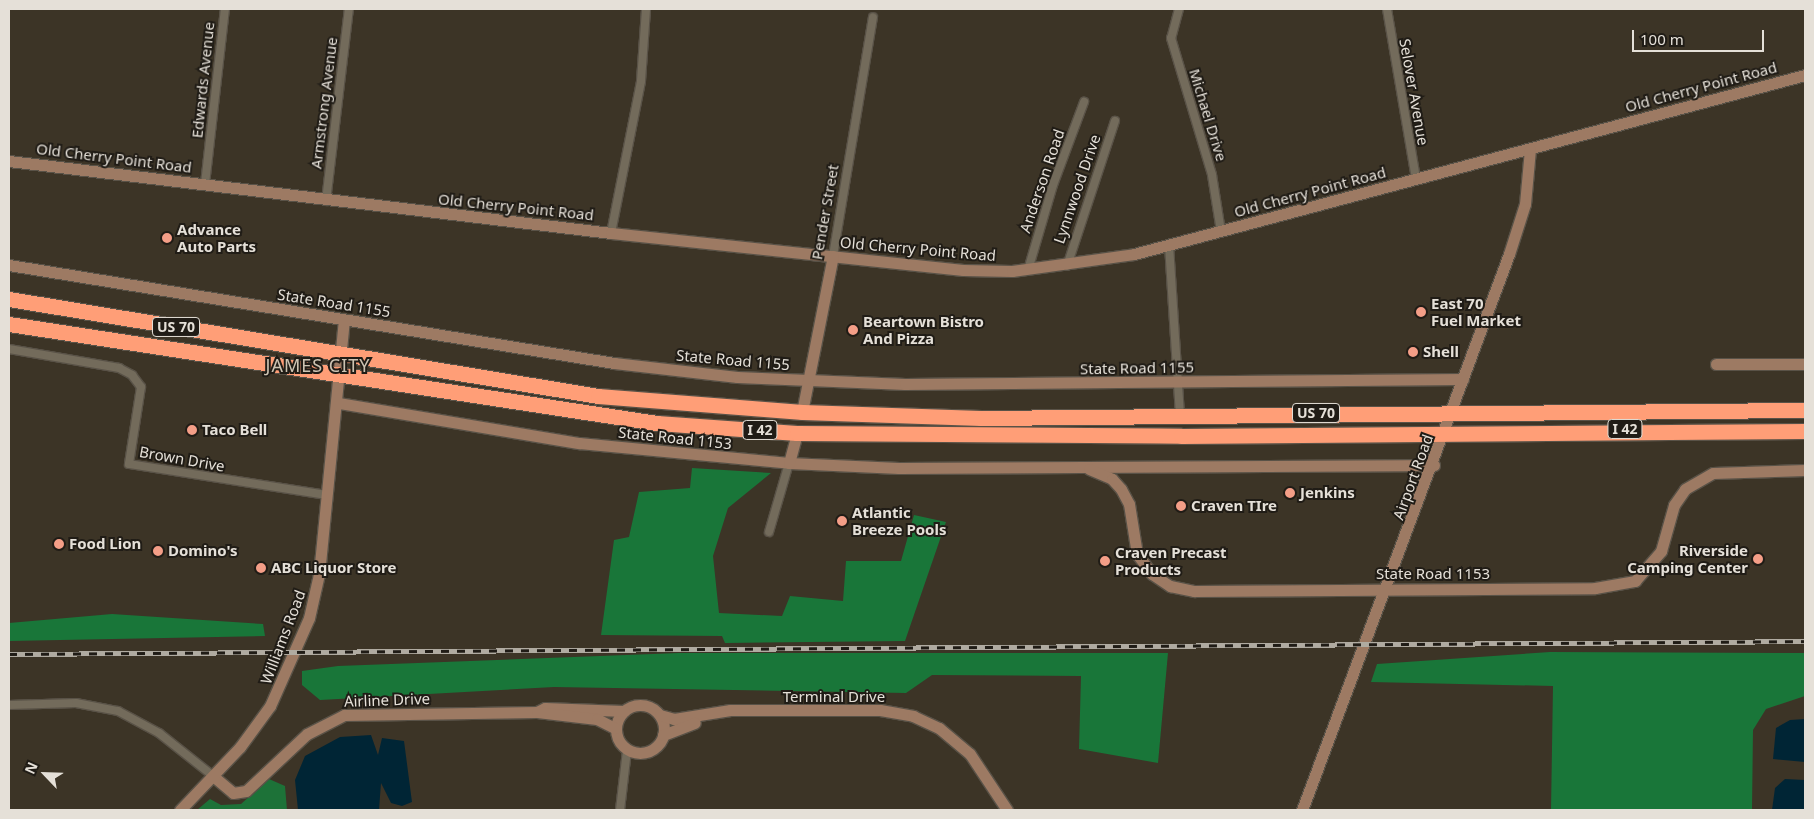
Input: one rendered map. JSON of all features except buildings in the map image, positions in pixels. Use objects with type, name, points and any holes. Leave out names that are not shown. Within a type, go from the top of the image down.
[{"type":"highway","name":"US 70","points":[[9,299],[598,396],[802,412],[981,418],[1180,414],[1805,410]]},
{"type":"highway","name":"I 42","points":[[9,324],[657,423],[797,433],[1444,435],[1631,429],[1805,431]]},
{"type":"street","name":"Edwards Avenue","points":[[205,184],[225,9]]},
{"type":"street","name":"Armstrong Avenue","points":[[326,201],[349,9]]},
{"type":"street","points":[[610,233],[641,81],[646,9]]},
{"type":"street","name":"Michael Drive","points":[[1179,9],[1171,38],[1212,175],[1220,231]]},
{"type":"street","name":"Selover Avenue","points":[[1386,9],[1416,179]]},
{"type":"street","name":"Pender Street","points":[[802,412],[833,256],[873,17]]},
{"type":"street","name":"Old Cherry Point Road","points":[[9,161],[205,184],[326,201],[610,233],[963,270],[1028,270],[1067,266],[1170,245],[1805,75]]},
{"type":"street","name":"Anderson Road","points":[[1028,270],[1053,185],[1084,102]]},
{"type":"street","name":"Lynnwood Drive","points":[[1067,266],[1115,121]]},
{"type":"street","name":"Airport Road","points":[[1302,810],[1434,465],[1526,204],[1530,149]]},
{"type":"street","points":[[1170,245],[1180,414]]},
{"type":"street","name":"State Road 1155","points":[[9,265],[624,364],[809,381],[1178,382],[1463,379]]},
{"type":"street","name":"Williams Road","points":[[180,810],[256,727],[288,675],[316,596],[342,376],[344,320]]},
{"type":"street","name":"Brown Drive","points":[[9,349],[118,368],[132,375],[141,387],[129,464],[328,495]]},
{"type":"street","points":[[1716,364],[1805,364]]},
{"type":"street","name":"State Road 1153","points":[[339,403],[588,444],[789,463],[1071,466],[1434,465]]},
{"type":"street","points":[[769,532],[797,433]]},
{"type":"street","name":"State Road 1153","points":[[1071,466],[1112,478],[1121,489],[1129,504],[1137,554],[1152,574],[1170,586],[1194,591],[1595,588],[1635,581],[1661,551],[1674,505],[1685,489],[1714,473],[1805,470]]},
{"type":"street","points":[[9,705],[76,703],[118,711],[159,733],[213,776]]},
{"type":"street","name":"Terminal Drive","points":[[537,712],[545,708],[624,711],[646,706],[660,715],[674,718],[730,710],[737,713]]},
{"type":"street","name":"Terminal Drive","points":[[627,750],[650,751],[663,735],[675,727],[737,713],[880,710],[913,716],[939,728],[970,754],[1007,810]]},
{"type":"street","points":[[615,728],[624,711]]},
{"type":"street","points":[[537,712],[597,719],[615,728],[627,750],[620,810]]},
{"type":"street","name":"Airline Drive","points":[[213,776],[233,792],[246,791],[307,734],[344,715],[537,712]]},
{"type":"street","points":[[660,715],[663,735]]},
{"type":"green space","points":[[692,468],[771,473],[728,508],[713,556],[719,613],[782,616],[790,596],[843,601],[846,561],[901,561],[914,515],[946,522],[905,641],[725,643],[722,636],[601,635],[614,540],[629,537],[639,492],[690,488]]},
{"type":"green space","points":[[112,614],[263,624],[265,636],[9,641],[9,623]]},
{"type":"green space","points":[[1550,652],[1805,653],[1805,696],[1766,709],[1753,730],[1752,810],[1551,810],[1553,686],[1371,682],[1377,664]]},
{"type":"green space","points":[[679,653],[1168,653],[1158,763],[1079,749],[1081,676],[932,675],[906,693],[554,687],[320,700],[302,685],[302,671],[338,666]]},
{"type":"green space","points":[[269,779],[285,786],[287,810],[197,810],[210,799],[221,805],[241,804]]},
{"type":"water","points":[[1805,719],[1805,762],[1773,759],[1776,728],[1790,720]]},
{"type":"water","points":[[371,735],[378,755],[382,738],[404,741],[412,802],[402,806],[391,803],[381,783],[379,810],[298,810],[295,780],[305,756],[340,737]]},
{"type":"water","points":[[1785,779],[1805,780],[1805,810],[1772,810],[1775,788]]},
{"type":"railway","points":[[9,654],[1805,641]]},
{"type":"place","name":"Advance Auto Parts","points":[[167,238]]},
{"type":"place","name":"East 70 Fuel Market","points":[[1421,312]]},
{"type":"place","name":"Beartown Bistro And Pizza","points":[[853,330]]},
{"type":"place","name":"Shell","points":[[1413,352]]},
{"type":"place","name":"Taco Bell","points":[[192,430]]},
{"type":"place","name":"Jenkins","points":[[1290,493]]},
{"type":"place","name":"Craven TIre","points":[[1181,506]]},
{"type":"place","name":"Atlantic Breeze Pools","points":[[842,521]]},
{"type":"place","name":"Food Lion","points":[[59,544]]},
{"type":"place","name":"Domino's","points":[[158,551]]},
{"type":"place","name":"Riverside Camping Center","points":[[1758,559]]},
{"type":"place","name":"Craven Precast Products","points":[[1105,561]]},
{"type":"place","name":"ABC Liquor Store","points":[[261,568]]},
{"type":"district","name":"JAMES CITY","points":[[318,365]]}]
